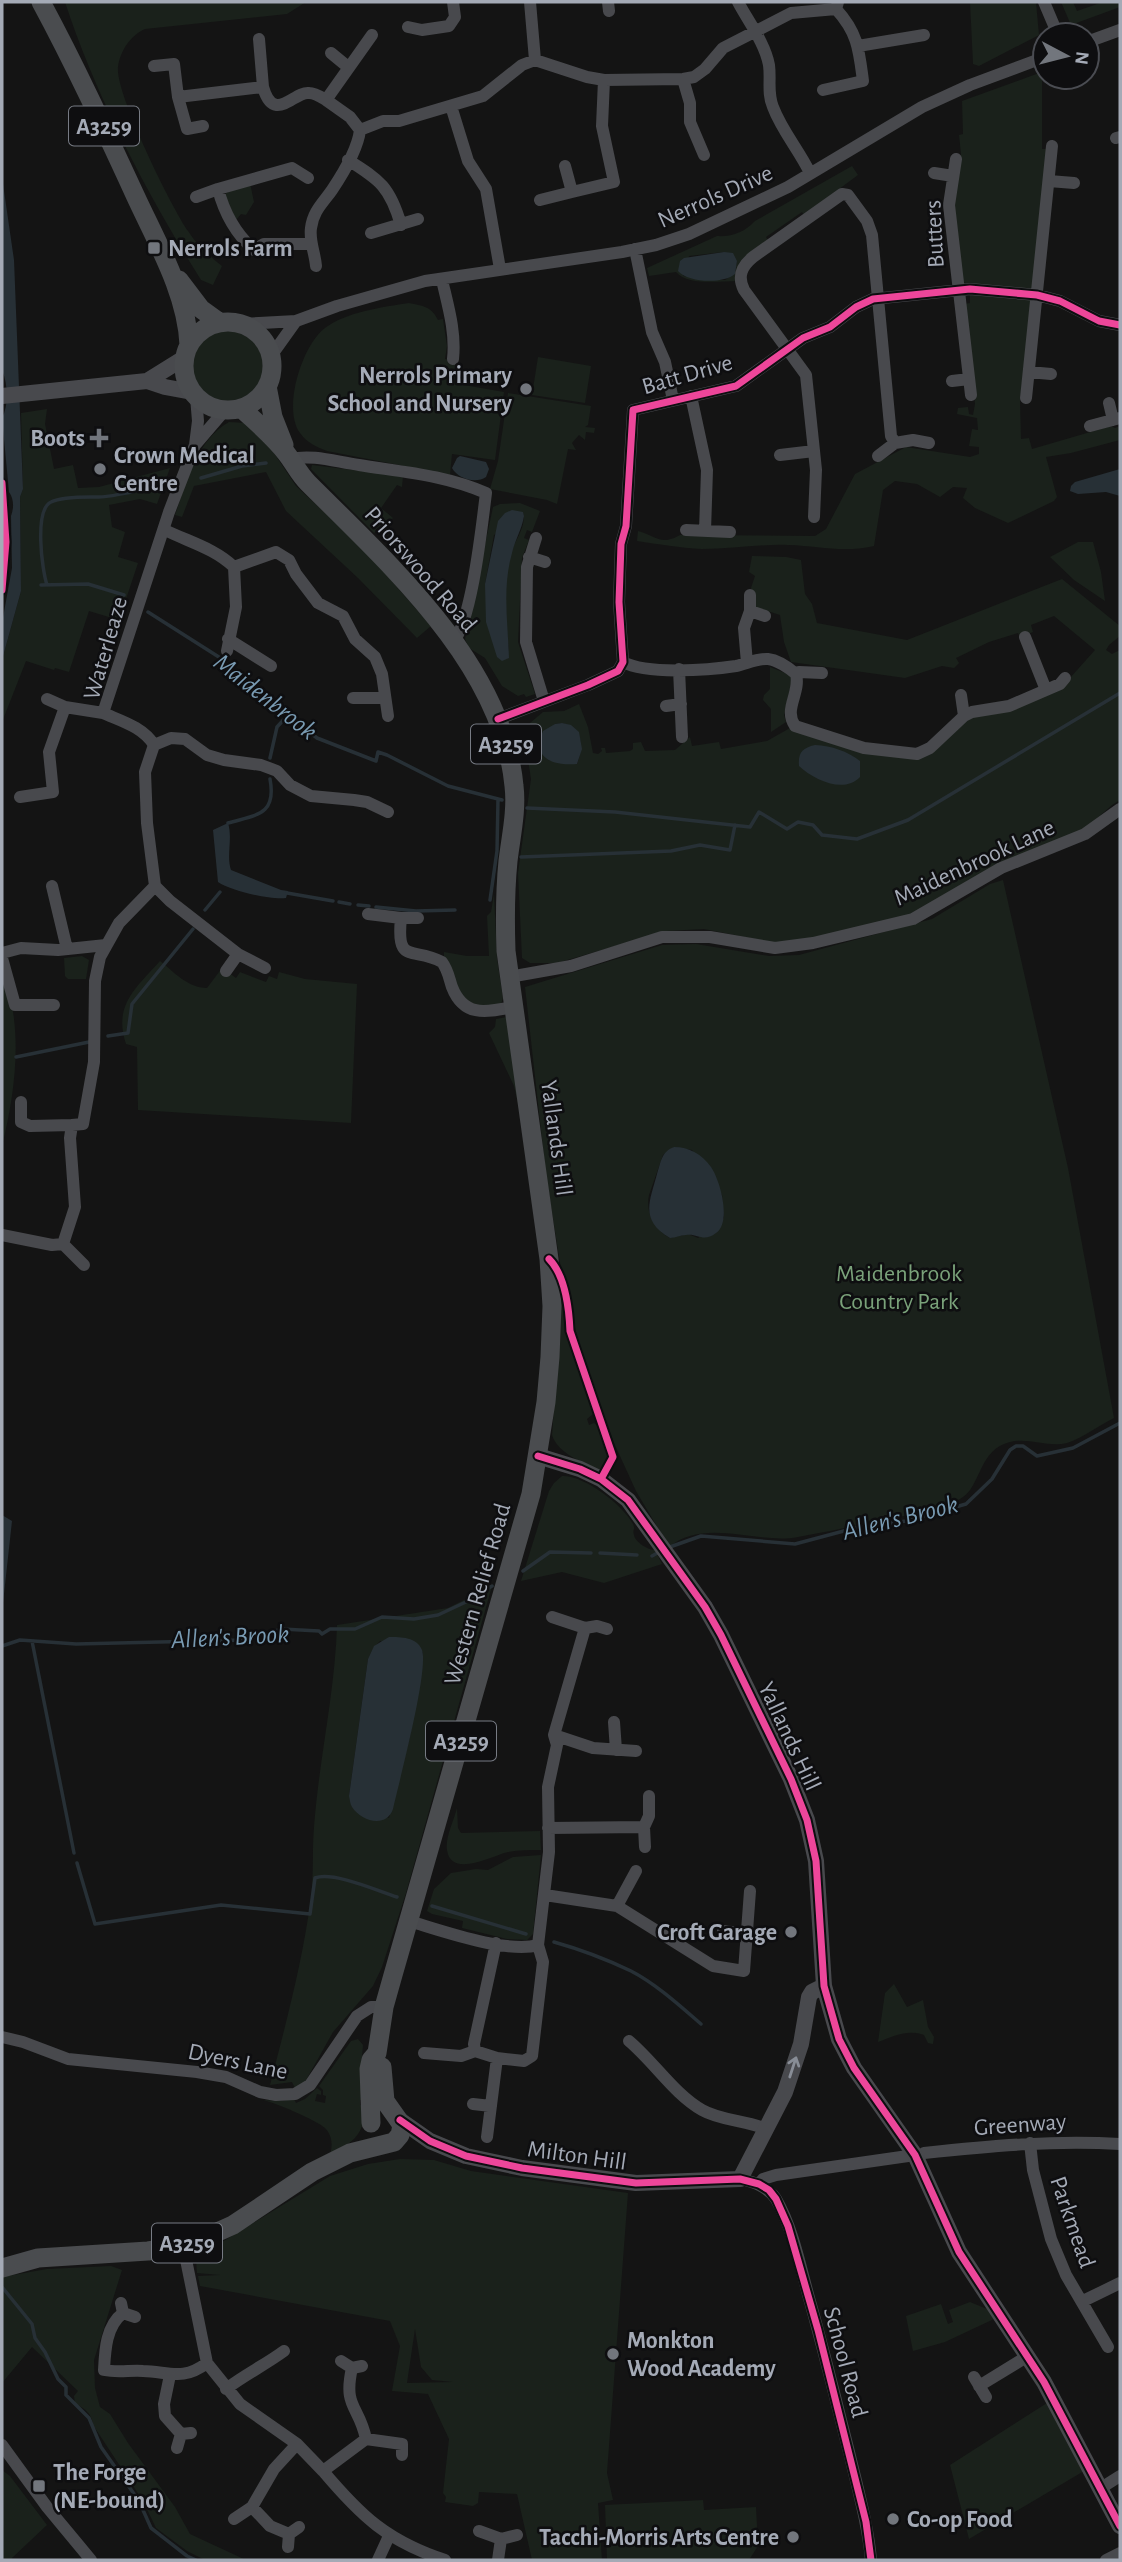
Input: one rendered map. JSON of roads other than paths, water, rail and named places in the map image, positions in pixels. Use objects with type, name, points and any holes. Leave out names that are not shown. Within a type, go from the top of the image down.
[{"type":"main road","name":"A3259","points":[[41,2],[97,111],[161,252],[182,308],[187,351],[185,376],[194,394],[209,406],[233,409]]},
{"type":"main road","name":"A3259","points":[[161,252],[201,309],[219,322]]},
{"type":"main road","points":[[187,351],[202,330],[219,322],[243,324],[261,337],[271,356]]},
{"type":"main road","name":"A3259","points":[[267,386],[271,376],[271,356]]},
{"type":"main road","points":[[233,409],[254,402],[267,386]]},
{"type":"main road","name":"Priorswood Road","points":[[267,386],[273,417],[289,457]]},
{"type":"main road","name":"Priorswood Road","points":[[233,409],[289,457],[308,483],[405,581],[453,642],[482,687],[498,719],[509,753],[515,788],[505,908],[509,977]]},
{"type":"main road","name":"Yallands Hill","points":[[509,977],[550,1259],[552,1306]]},
{"type":"main road","name":"Western Relief Road","points":[[371,2125],[369,2068],[377,2053],[384,2007],[531,1494],[546,1402],[552,1306]]},
{"type":"main road","name":"Western Relief Road","points":[[377,2053],[382,2060],[385,2101],[396,2117]]},
{"type":"main road","name":"A3259","points":[[371,2125],[380,2113],[396,2117]]},
{"type":"main road","points":[[371,2125],[373,2138],[390,2143],[402,2130],[396,2117]]},
{"type":"main road","name":"Milton Hill","points":[[350,2153],[371,2125]]},
{"type":"main road","name":"Milton Hill","points":[[2,2268],[38,2258],[148,2251],[183,2245],[233,2225],[312,2172],[350,2153],[390,2143]]},
{"type":"street","points":[[408,27],[422,30],[449,26],[455,17],[453,2]]},
{"type":"street","points":[[530,2],[535,60]]},
{"type":"street","points":[[738,2],[766,53],[772,106],[782,128],[810,173]]},
{"type":"street","points":[[1044,2],[1052,21]]},
{"type":"street","points":[[360,130],[383,121],[399,121],[483,96],[522,65],[535,60],[604,80],[694,77],[705,69],[723,48],[790,13],[837,5],[854,31],[859,46],[863,81],[823,90]]},
{"type":"street","points":[[1101,37],[1120,30]]},
{"type":"street","points":[[326,100],[372,35]]},
{"type":"street","points":[[859,46],[924,35]]},
{"type":"street","points":[[259,39],[262,87],[267,97],[279,105],[287,104],[303,93],[309,93],[326,100],[350,117],[360,130],[359,139],[331,192],[320,203],[313,216],[310,237],[316,266]]},
{"type":"street","points":[[331,53],[348,68]]},
{"type":"street","name":"Nerrols Drive","points":[[243,324],[296,321],[425,281],[656,245],[701,229],[765,199],[922,107],[970,85],[1031,62]]},
{"type":"street","points":[[153,66],[174,64],[178,97],[187,129],[203,125]]},
{"type":"street","points":[[683,79],[690,103],[690,122],[704,155]]},
{"type":"street","points":[[540,200],[614,182],[602,126],[604,80]]},
{"type":"street","points":[[178,97],[262,87]]},
{"type":"street","points":[[450,106],[468,160],[486,190],[500,269]]},
{"type":"street","points":[[1026,398],[1052,146]]},
{"type":"street","name":"Butters","points":[[956,159],[949,205],[971,395]]},
{"type":"street","points":[[348,160],[378,179],[395,202],[401,225]]},
{"type":"street","points":[[196,197],[291,162],[308,178]]},
{"type":"street","points":[[565,166],[572,192]]},
{"type":"street","name":"Butters","points":[[934,173],[953,176]]},
{"type":"street","points":[[1049,181],[1074,183]]},
{"type":"street","points":[[218,189],[236,229],[254,250],[264,244],[312,244]]},
{"type":"street","points":[[813,518],[816,470],[806,375],[744,289],[741,271],[753,257],[842,194],[848,195],[870,228],[886,364],[885,382],[891,436],[895,443]]},
{"type":"street","points":[[371,233],[418,219]]},
{"type":"street","points":[[635,249],[652,332],[666,362],[673,400]]},
{"type":"street","points":[[442,280],[453,331],[453,359]]},
{"type":"street","name":"Batt Drive","points":[[624,662],[619,619],[620,563],[626,526],[633,410],[736,386],[803,338],[830,327],[865,301],[879,298],[958,290],[1037,295],[1060,301],[1099,321],[1120,326]]},
{"type":"street","points":[[271,356],[296,321]]},
{"type":"street","points":[[147,381],[187,351]]},
{"type":"street","points":[[1029,372],[1051,374]]},
{"type":"street","points":[[952,381],[969,379]]},
{"type":"street","points":[[2,396],[147,381],[194,394]]},
{"type":"street","name":"Waterleaze","points":[[154,745],[149,736],[103,713],[169,512],[195,445],[198,421],[194,394]]},
{"type":"street","points":[[691,396],[708,470],[705,531]]},
{"type":"street","points":[[1090,426],[1117,419],[1109,403]]},
{"type":"street","name":"Waterleaze","points":[[195,445],[233,409]]},
{"type":"street","points":[[878,456],[895,443],[913,440],[929,443]]},
{"type":"street","points":[[780,455],[814,451]]},
{"type":"street","points":[[289,457],[314,456],[437,476],[486,493],[472,584],[462,623],[453,642]]},
{"type":"street","points":[[165,530],[207,547],[234,567],[236,607],[227,645],[271,666]]},
{"type":"street","points":[[686,530],[730,532]]},
{"type":"street","points":[[536,538],[529,557],[526,646],[544,702]]},
{"type":"street","points":[[234,567],[276,552],[289,560],[318,603],[343,616],[355,639],[375,657],[382,674],[388,716]]},
{"type":"street","points":[[529,557],[545,562]]},
{"type":"street","points":[[747,663],[745,621],[750,611],[750,595]]},
{"type":"street","points":[[750,611],[765,616]]},
{"type":"street","points":[[1025,637],[1046,690]]},
{"type":"street","points":[[498,719],[589,685],[618,671],[624,662],[640,668],[679,669],[735,666],[771,659],[796,674]]},
{"type":"street","points":[[679,669],[682,737]]},
{"type":"street","points":[[796,674],[822,673]]},
{"type":"street","points":[[796,674],[796,692],[789,713],[794,726],[864,748],[917,754],[930,748],[964,716],[972,712],[1009,706],[1059,684],[1065,678]]},
{"type":"street","points":[[961,695],[964,716]]},
{"type":"street","points":[[353,698],[385,698]]},
{"type":"street","points":[[47,699],[65,707],[103,713]]},
{"type":"street","points":[[666,706],[681,704]]},
{"type":"street","points":[[20,797],[53,792],[50,751],[65,707]]},
{"type":"street","points":[[265,968],[238,954],[155,886],[147,822],[145,772],[154,745],[171,738],[186,739],[207,754],[224,760],[261,765],[277,771],[290,785],[311,796],[367,802],[388,812]]},
{"type":"street","name":"Maidenbrook Lane","points":[[509,977],[571,966],[662,937],[710,937],[775,948],[813,943],[913,919],[1000,868],[1085,834],[1120,809]]},
{"type":"street","points":[[52,886],[66,949]]},
{"type":"street","points":[[20,1122],[30,1126],[83,1124],[89,1098],[96,1028],[95,981],[106,945],[119,923],[155,886]]},
{"type":"street","points":[[368,914],[418,918]]},
{"type":"street","points":[[401,918],[399,937],[403,947],[412,954],[442,962],[458,1001],[476,1012],[513,1007]]},
{"type":"street","points":[[54,1005],[15,1005],[2,956],[21,948],[66,949],[106,945]]},
{"type":"street","points":[[226,971],[238,954]]},
{"type":"street","points":[[11,1132],[20,1122],[20,1102]]},
{"type":"street","points":[[63,1244],[75,1207],[70,1138],[72,1125]]},
{"type":"street","points":[[2,1235],[52,1245],[63,1244]]},
{"type":"street","points":[[63,1244],[84,1265]]},
{"type":"street","name":"Yallands Hill","points":[[538,1456],[580,1469],[601,1479],[628,1500],[705,1607],[721,1635],[791,1779],[807,1820],[816,1861],[824,1986],[839,2039],[854,2068],[914,2154],[955,2245],[1028,2356],[1073,2432],[1120,2526]]},
{"type":"street","points":[[552,1617],[585,1628],[597,1626],[607,1629]]},
{"type":"street","points":[[424,2053],[461,2056],[475,2051],[497,2058],[524,2061],[532,2056],[543,1962],[538,1945],[548,1852],[548,1787],[557,1745],[554,1735],[585,1628]]},
{"type":"street","points":[[614,1722],[616,1751]]},
{"type":"street","points":[[554,1735],[593,1748],[636,1751]]},
{"type":"street","points":[[645,1847],[644,1827],[649,1816],[649,1796]]},
{"type":"street","points":[[548,1828],[644,1827]]},
{"type":"street","points":[[617,1906],[636,1871]]},
{"type":"street","points":[[545,1895],[617,1906],[713,1966],[744,1970],[750,1891]]},
{"type":"street","points":[[409,1921],[496,1943],[520,1947],[538,1945]]},
{"type":"street","points":[[723,1931],[748,1934]]},
{"type":"street","points":[[475,2051],[474,2038],[496,1943]]},
{"type":"street","points":[[740,2179],[743,2168],[785,2092],[801,2044],[809,1997],[824,1986]]},
{"type":"street","name":"Dyers Lane","points":[[2,2037],[68,2059],[197,2072],[226,2077],[260,2092],[289,2096],[302,2091],[310,2084],[357,2016],[371,2007],[384,2007]]},
{"type":"street","points":[[629,2041],[646,2055],[688,2101],[704,2112],[766,2129]]},
{"type":"street","points":[[637,2066],[646,2055]]},
{"type":"street","points":[[487,2137],[497,2058]]},
{"type":"street","points":[[472,2104],[491,2106]]},
{"type":"street","name":"Milton Hill","points":[[396,2117],[430,2141],[466,2156],[522,2168],[636,2183],[740,2179],[759,2184]]},
{"type":"street","name":"Milton Hill","points":[[390,2143],[430,2141]]},
{"type":"street","name":"Greenway","points":[[914,2154],[1030,2143],[1075,2141],[1120,2144]]},
{"type":"street","name":"Parkmead","points":[[1030,2143],[1033,2170],[1051,2239],[1066,2275],[1108,2347]]},
{"type":"street","points":[[759,2184],[776,2175],[914,2154]]},
{"type":"street","name":"School Road","points":[[759,2184],[776,2199],[788,2225],[866,2522],[871,2560]]},
{"type":"street","points":[[183,2245],[207,2363],[226,2389],[240,2404],[297,2444],[356,2510],[389,2536],[421,2552],[445,2560]]},
{"type":"street","points":[[1083,2301],[1120,2283]]},
{"type":"street","points":[[126,2311],[116,2319],[107,2339],[103,2375],[145,2371],[183,2375],[207,2363]]},
{"type":"street","points":[[226,2389],[241,2378],[269,2370],[284,2351]]},
{"type":"street","points":[[980,2387],[1028,2356]]},
{"type":"street","points":[[352,2365],[348,2392],[366,2439]]},
{"type":"street","points":[[170,2375],[164,2404],[165,2416],[186,2433],[177,2448]]},
{"type":"street","points":[[323,2471],[366,2439],[403,2444]]},
{"type":"street","points":[[234,2519],[252,2507],[274,2469],[297,2444]]},
{"type":"street","points":[[2,2445],[47,2507],[91,2560]]},
{"type":"street","points":[[1101,2488],[1120,2476]]},
{"type":"street","points":[[252,2507],[270,2526],[292,2537]]},
{"type":"street","points":[[479,2531],[501,2539],[517,2535]]},
{"type":"street","points":[[373,2560],[389,2536]]},
{"type":"street","points":[[498,2560],[501,2539]]},
{"type":"street","points":[[1107,2560],[1120,2553]]},
{"type":"waterway","points":[[201,478],[242,466],[266,463]]},
{"type":"waterway","points":[[47,585],[41,528],[42,516],[51,502],[68,498],[113,496],[163,486]]},
{"type":"waterway","name":"Maidenbrook","points":[[41,585],[88,584],[124,595]]},
{"type":"waterway","name":"Maidenbrook","points":[[148,612],[222,659],[244,681],[317,738],[376,761],[378,752],[387,755],[448,786],[502,800]]},
{"type":"waterway","points":[[527,808],[615,812],[750,827],[759,812],[787,829],[798,822],[813,825],[822,835],[857,839],[908,820],[1120,693]]},
{"type":"waterway","points":[[270,758],[277,727],[288,715]]},
{"type":"waterway","points":[[228,823],[255,815],[267,807],[271,791],[270,779]]},
{"type":"waterway","points":[[490,900],[497,851],[498,799]]},
{"type":"waterway","points":[[521,857],[671,851],[700,845],[730,850],[735,825]]},
{"type":"waterway","points":[[205,910],[220,892]]},
{"type":"waterway","points":[[287,893],[333,901]]},
{"type":"waterway","points":[[339,902],[350,904]]},
{"type":"waterway","points":[[358,905],[369,906]]},
{"type":"waterway","points":[[376,907],[416,911],[455,910]]},
{"type":"waterway","points":[[108,1036],[128,1033],[132,1004],[193,929]]},
{"type":"waterway","points":[[16,1057],[89,1042]]},
{"type":"waterway","name":"Allen's Brook","points":[[667,1548],[701,1536],[795,1544],[855,1528],[906,1521],[966,1504],[992,1479],[1010,1450],[1016,1446],[1023,1446],[1037,1456],[1073,1448],[1120,1423]]},
{"type":"waterway","name":"Allen's Brook","points":[[652,1556],[661,1551]]},
{"type":"waterway","name":"Allen's Brook","points":[[523,1571],[550,1552],[591,1553]]},
{"type":"waterway","name":"Allen's Brook","points":[[600,1553],[637,1555]]},
{"type":"waterway","name":"Allen's Brook","points":[[2,1646],[20,1640],[76,1644],[244,1640],[282,1629],[319,1631],[322,1634],[330,1629],[355,1629],[382,1617],[414,1619],[438,1615],[492,1586]]},
{"type":"waterway","points":[[32,1641],[74,1853]]},
{"type":"waterway","points":[[77,1863],[95,1924],[221,1905],[310,1914],[315,1878],[323,1877],[344,1879],[397,1897]]},
{"type":"waterway","points":[[432,1906],[526,1934]]},
{"type":"waterway","points":[[554,1942],[593,1955],[640,1976],[701,2024]]},
{"type":"waterway","points":[[2,2287],[32,2324],[35,2338],[58,2379],[66,2387],[66,2395],[89,2418],[101,2447],[139,2501],[151,2528],[196,2560]]},
{"type":"place","name":"Nerrols Farm","points":[[154,248]]},
{"type":"place","name":"Nerrols Primary School and Nursery","points":[[526,389]]},
{"type":"place","name":"Boots","points":[[99,438]]},
{"type":"place","name":"Crown Medical Centre","points":[[100,469]]},
{"type":"place","name":"Croft Garage","points":[[791,1932]]},
{"type":"place","name":"Monkton Wood Academy","points":[[613,2354]]},
{"type":"place","name":"The Forge (NE-bound)","points":[[39,2486]]},
{"type":"place","name":"Co-op Food","points":[[893,2519]]},
{"type":"place","name":"Tacchi-Morris Arts Centre","points":[[793,2537]]},
{"type":"park label","name":"Maidenbrook Country Park","points":[[899,1287]]}]
